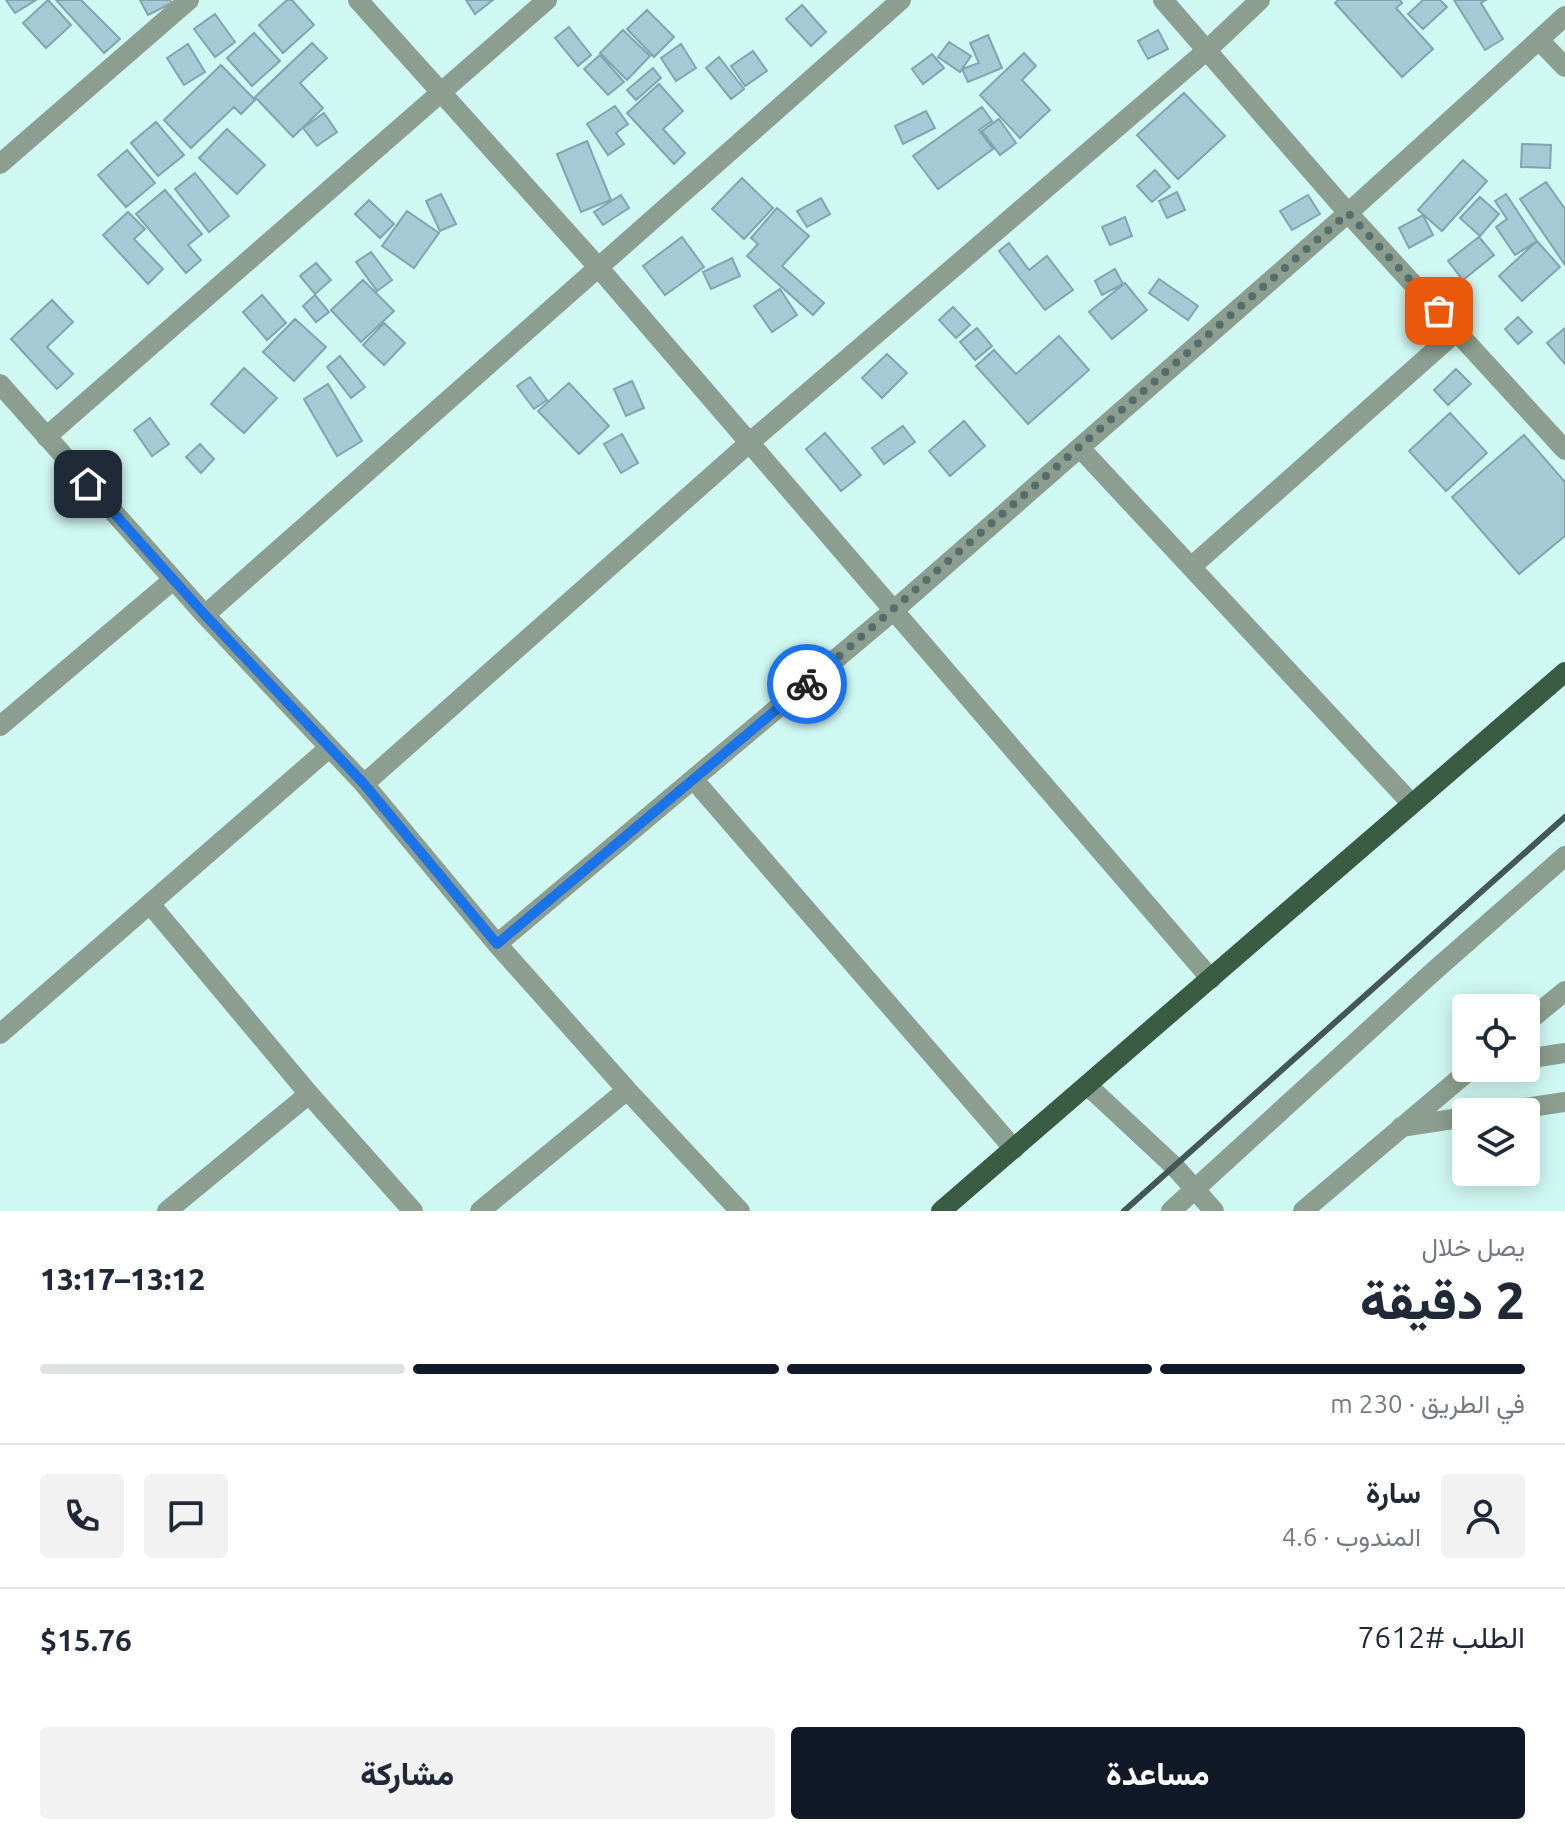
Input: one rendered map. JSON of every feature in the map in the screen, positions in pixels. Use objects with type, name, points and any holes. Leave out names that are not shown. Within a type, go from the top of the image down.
[{"type":"main road","points":[[941,1211],[1565,672]]},
{"type":"street","points":[[0,164],[189,0]]},
{"type":"street","points":[[358,0],[599,268],[1211,979]]},
{"type":"street","points":[[46,437],[547,0]]},
{"type":"street","points":[[205,615],[901,0]]},
{"type":"street","points":[[1163,0],[1348,213],[1565,450]]},
{"type":"street","points":[[364,784],[749,443],[1206,51],[1260,0]]},
{"type":"street","points":[[497,944],[893,611],[1348,213],[1565,16]]},
{"type":"street","points":[[1539,40],[1565,67]]},
{"type":"street","points":[[1191,567],[1457,331]]},
{"type":"street","points":[[0,384],[173,580],[364,784],[497,944],[740,1211]]},
{"type":"street","points":[[1080,448],[1411,803]]},
{"type":"street","points":[[0,726],[173,580]]},
{"type":"street","points":[[0,1034],[329,748]]},
{"type":"street","points":[[694,780],[1014,1149]]},
{"type":"street","points":[[1171,1211],[1565,856]]},
{"type":"street","points":[[150,904],[309,1094],[413,1211]]},
{"type":"street","points":[[1540,1012],[1565,991]]},
{"type":"street","points":[[1540,1057],[1565,1053]]},
{"type":"street","points":[[1303,1211],[1455,1082]]},
{"type":"street","points":[[1087,1085],[1214,1211]]},
{"type":"street","points":[[480,1211],[627,1090]]},
{"type":"street","points":[[167,1211],[309,1094]]},
{"type":"street","points":[[1540,1106],[1565,1102]]},
{"type":"street","points":[[1401,1127],[1452,1119]]},
{"type":"building","points":[[6,0],[36,0],[15,13]]},
{"type":"building","points":[[48,0],[71,25],[46,48],[23,23]]},
{"type":"building","points":[[56,0],[81,0],[120,39],[104,53]]},
{"type":"building","points":[[140,0],[170,0],[172,3],[148,15]]},
{"type":"building","points":[[287,0],[292,0],[314,25],[283,53],[259,25]]},
{"type":"building","points":[[466,0],[493,0],[475,14]]},
{"type":"building","points":[[1338,0],[1400,0],[1402,3],[1396,8],[1433,49],[1402,77],[1335,3]]},
{"type":"building","points":[[1423,0],[1440,0],[1447,7],[1423,29],[1408,14]]},
{"type":"building","points":[[1454,0],[1486,0],[1481,3],[1503,39],[1485,50]]},
{"type":"building","points":[[802,5],[826,32],[811,46],[786,19]]},
{"type":"building","points":[[647,10],[674,37],[654,57],[627,29]]},
{"type":"building","points":[[215,14],[235,42],[215,57],[194,29]]},
{"type":"building","points":[[569,27],[591,55],[578,66],[555,38]]},
{"type":"building","points":[[623,30],[650,56],[627,80],[600,53]]},
{"type":"building","points":[[1158,30],[1168,49],[1148,59],[1138,41]]},
{"type":"building","points":[[254,33],[280,61],[252,86],[227,58]]},
{"type":"building","points":[[988,35],[1002,68],[968,82],[962,69],[979,63],[970,43]]},
{"type":"building","points":[[949,42],[971,56],[960,72],[938,57]]},
{"type":"building","points":[[312,43],[327,58],[300,83],[323,108],[293,137],[255,97]]},
{"type":"building","points":[[188,44],[205,72],[184,85],[167,58]]},
{"type":"building","points":[[681,44],[696,68],[676,81],[661,58]]},
{"type":"building","points":[[753,51],[767,71],[745,86],[731,66]]},
{"type":"building","points":[[1024,53],[1036,66],[1022,80],[1050,110],[1020,138],[980,95]]},
{"type":"building","points":[[932,54],[944,68],[923,84],[912,69]]},
{"type":"building","points":[[600,55],[624,82],[608,95],[584,69]]},
{"type":"building","points":[[719,57],[744,89],[731,99],[706,68]]},
{"type":"building","points":[[221,65],[255,100],[241,114],[234,107],[191,148],[164,120]]},
{"type":"building","points":[[653,68],[661,78],[636,100],[627,90]]},
{"type":"building","points":[[659,84],[683,111],[663,129],[685,153],[674,164],[627,113]]},
{"type":"building","points":[[1184,93],[1225,136],[1178,179],[1137,135]]},
{"type":"building","points":[[615,106],[628,124],[616,133],[624,144],[608,155],[587,124]]},
{"type":"building","points":[[982,107],[992,121],[979,130],[993,149],[938,189],[913,156]]},
{"type":"building","points":[[926,111],[935,128],[903,144],[895,126]]},
{"type":"building","points":[[324,113],[337,132],[317,146],[303,128]]},
{"type":"building","points":[[999,119],[1016,143],[1000,155],[982,131]]},
{"type":"building","points":[[156,122],[184,155],[158,176],[131,143]]},
{"type":"building","points":[[227,129],[265,165],[237,194],[199,158]]},
{"type":"building","points":[[587,141],[611,200],[581,212],[557,154]]},
{"type":"building","points":[[1522,144],[1551,145],[1550,168],[1521,167]]},
{"type":"building","points":[[127,150],[155,183],[126,207],[98,175]]},
{"type":"building","points":[[1463,160],[1487,181],[1442,231],[1418,210]]},
{"type":"building","points":[[1155,170],[1170,187],[1152,202],[1137,186]]},
{"type":"building","points":[[195,173],[229,216],[209,232],[175,189]]},
{"type":"building","points":[[742,178],[773,208],[744,239],[712,209]]},
{"type":"building","points":[[1546,182],[1565,209],[1565,265],[1520,199]]},
{"type":"building","points":[[165,190],[202,234],[188,245],[201,260],[186,273],[136,214]]},
{"type":"building","points":[[1177,192],[1185,210],[1167,218],[1159,201]]},
{"type":"building","points":[[441,194],[456,224],[440,231],[426,201]]},
{"type":"building","points":[[1506,194],[1537,241],[1515,255],[1496,227],[1507,219],[1495,201]]},
{"type":"building","points":[[621,195],[629,208],[603,225],[594,212]]},
{"type":"building","points":[[1308,195],[1320,214],[1292,230],[1280,211]]},
{"type":"building","points":[[1480,197],[1499,214],[1480,236],[1460,218]]},
{"type":"building","points":[[821,198],[830,214],[807,227],[797,211]]},
{"type":"building","points":[[369,200],[394,224],[380,238],[355,214]]},
{"type":"building","points":[[777,208],[809,236],[782,266],[824,303],[813,315],[747,256],[758,244],[751,238]]},
{"type":"building","points":[[407,211],[439,233],[414,268],[382,246]]},
{"type":"building","points":[[128,212],[145,229],[134,239],[163,269],[148,284],[103,235]]},
{"type":"building","points":[[1423,215],[1433,235],[1409,248],[1399,228]]},
{"type":"building","points":[[1125,217],[1132,236],[1110,245],[1102,227]]},
{"type":"building","points":[[682,237],[704,267],[665,295],[643,266]]},
{"type":"building","points":[[1479,237],[1494,255],[1463,280],[1448,261]]},
{"type":"building","points":[[1537,241],[1560,267],[1522,301],[1499,276]]},
{"type":"building","points":[[1009,243],[1029,270],[1047,256],[1073,290],[1045,310],[999,251]]},
{"type":"building","points":[[371,252],[392,280],[377,291],[356,262]]},
{"type":"building","points":[[732,258],[740,276],[711,289],[703,272]]},
{"type":"building","points":[[316,263],[331,280],[315,294],[300,276]]},
{"type":"building","points":[[1115,269],[1123,284],[1102,295],[1095,281]]},
{"type":"building","points":[[1159,279],[1198,306],[1188,320],[1149,293]]},
{"type":"building","points":[[363,280],[394,311],[361,342],[331,310]]},
{"type":"building","points":[[1125,283],[1147,310],[1112,339],[1089,312]]},
{"type":"building","points":[[780,289],[797,315],[772,332],[754,306]]},
{"type":"building","points":[[262,295],[286,323],[267,340],[243,312]]},
{"type":"building","points":[[315,295],[329,312],[316,322],[303,306]]},
{"type":"building","points":[[52,300],[73,322],[47,347],[73,374],[57,389],[11,339]]},
{"type":"building","points":[[953,307],[970,325],[956,338],[939,320]]},
{"type":"building","points":[[1518,317],[1532,332],[1518,344],[1505,329]]},
{"type":"building","points":[[295,319],[326,347],[294,381],[263,352]]},
{"type":"building","points":[[384,323],[405,343],[384,365],[363,345]]},
{"type":"building","points":[[977,328],[992,346],[975,360],[960,342]]},
{"type":"building","points":[[1565,328],[1565,364],[1547,343]]},
{"type":"building","points":[[1059,336],[1089,370],[1028,424],[976,366],[994,350],[1016,374]]},
{"type":"building","points":[[887,354],[907,373],[882,398],[862,378]]},
{"type":"building","points":[[340,356],[365,387],[351,398],[327,367]]},
{"type":"building","points":[[244,368],[277,398],[244,433],[211,404]]},
{"type":"building","points":[[1456,369],[1471,384],[1448,405],[1434,390]]},
{"type":"building","points":[[530,377],[547,400],[534,409],[517,386]]},
{"type":"building","points":[[632,381],[644,408],[626,416],[614,389]]},
{"type":"building","points":[[569,383],[609,426],[579,454],[538,411]]},
{"type":"building","points":[[328,384],[362,441],[337,456],[304,399]]},
{"type":"building","points":[[1450,413],[1487,453],[1446,491],[1409,451]]},
{"type":"building","points":[[150,418],[169,444],[152,456],[134,430]]},
{"type":"building","points":[[964,421],[985,446],[950,476],[929,451]]},
{"type":"building","points":[[903,426],[915,442],[884,464],[872,448]]},
{"type":"building","points":[[825,433],[861,475],[841,491],[806,449]]},
{"type":"building","points":[[622,434],[638,463],[621,473],[604,444]]},
{"type":"building","points":[[1524,435],[1565,482],[1565,536],[1519,574],[1452,497]]},
{"type":"building","points":[[200,444],[214,459],[201,473],[186,457]]},
{"type":"railway","points":[[1124,1211],[1565,817]]},
{"type":"way so far","points":[[807,684],[1348,213],[1439,311]]},
{"type":"route","points":[[88,484],[205,615],[364,784],[497,944],[807,684]]}]
